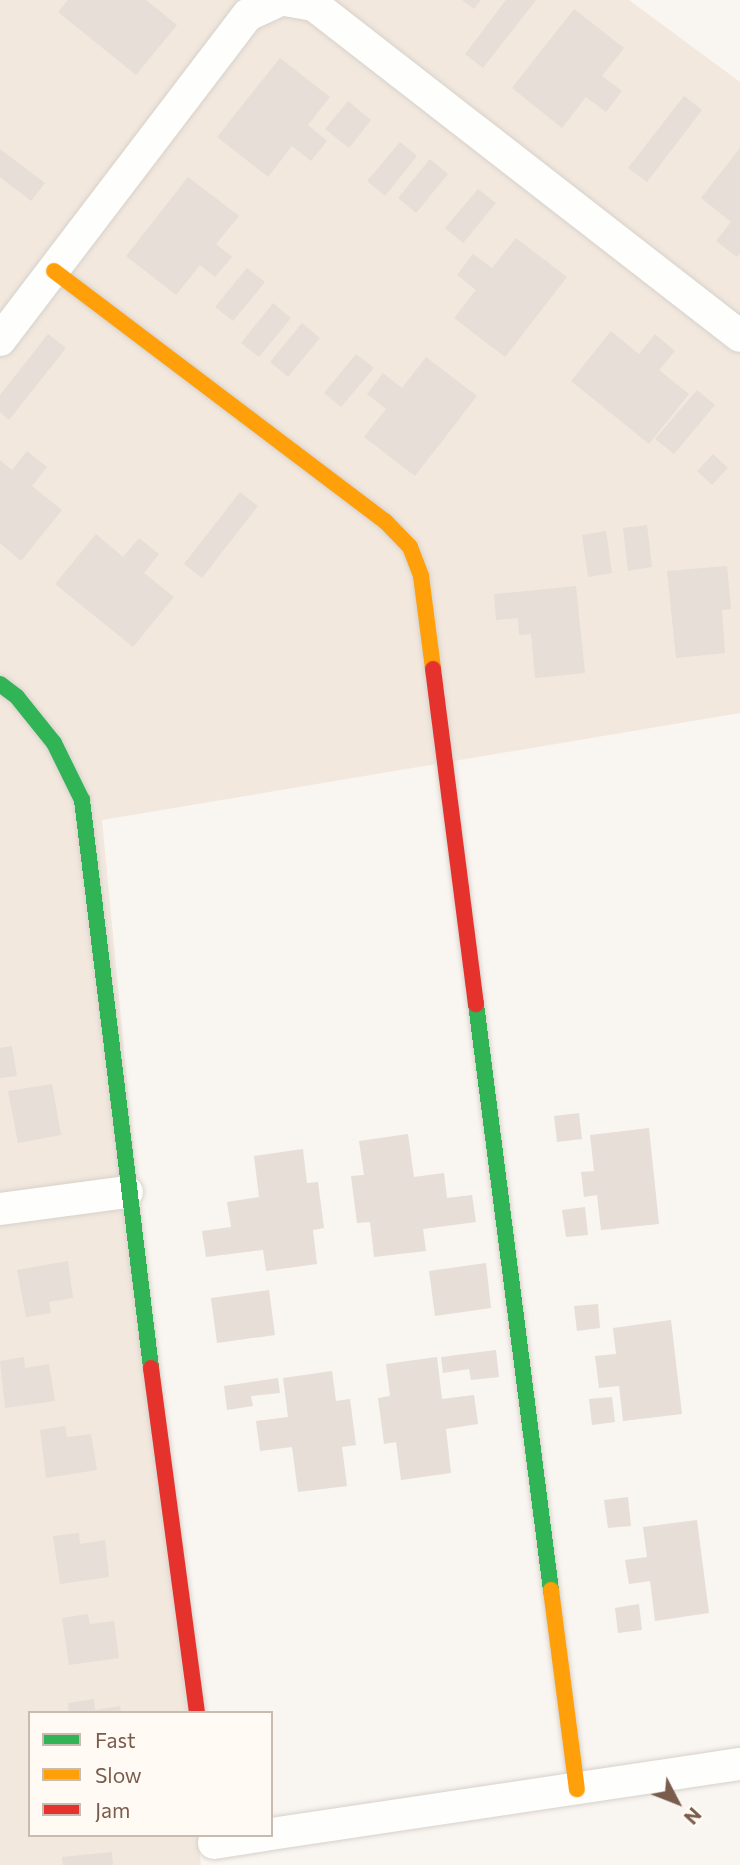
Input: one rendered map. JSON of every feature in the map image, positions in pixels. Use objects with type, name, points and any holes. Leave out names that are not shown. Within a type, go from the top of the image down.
[{"type":"street","points":[[0,340],[248,15],[283,0],[314,5],[740,336]]},
{"type":"street","points":[[54,271],[385,521],[410,547],[421,576],[577,1789]]},
{"type":"street","points":[[0,684],[17,697],[54,743],[82,800],[127,1192],[197,1711]]},
{"type":"street","points":[[0,1209],[127,1192]]},
{"type":"street","points":[[273,1834],[740,1764]]},
{"type":"street","points":[[215,1848],[257,1837]]},
{"type":"shaded area","points":[[0,0],[629,0],[740,82],[740,713],[102,820],[187,1711],[28,1711],[28,1837],[198,1837],[201,1865],[0,1865]]},
{"type":"building","points":[[68,0],[146,0],[177,25],[136,75],[58,12]]},
{"type":"building","points":[[462,0],[481,0],[474,9]]},
{"type":"building","points":[[506,0],[536,0],[483,68],[465,54]]},
{"type":"building","points":[[574,9],[624,48],[602,76],[622,91],[606,112],[586,97],[562,128],[512,88]]},
{"type":"building","points":[[280,58],[330,97],[308,125],[327,141],[311,161],[292,146],[268,177],[217,137]]},
{"type":"building","points":[[684,96],[702,110],[647,182],[628,168]]},
{"type":"building","points":[[348,101],[371,120],[349,148],[325,129]]},
{"type":"building","points":[[400,142],[417,156],[385,196],[367,181]]},
{"type":"building","points":[[740,148],[740,253],[737,257],[716,241],[731,222],[701,198]]},
{"type":"building","points":[[0,149],[45,183],[31,201],[0,177]]},
{"type":"building","points":[[430,159],[448,174],[416,213],[398,198]]},
{"type":"building","points":[[188,177],[239,216],[216,244],[232,257],[215,277],[200,265],[176,295],[126,256]]},
{"type":"building","points":[[478,189],[496,203],[463,243],[445,228]]},
{"type":"building","points":[[516,238],[567,277],[505,357],[454,318],[476,290],[457,275],[473,254],[492,268]]},
{"type":"building","points":[[247,268],[265,282],[233,321],[215,307]]},
{"type":"building","points":[[273,303],[291,318],[259,357],[241,343]]},
{"type":"building","points":[[302,323],[320,338],[288,377],[270,362]]},
{"type":"building","points":[[611,331],[639,354],[655,334],[675,351],[659,370],[689,394],[649,444],[571,381]]},
{"type":"building","points":[[48,334],[66,348],[9,420],[0,412],[0,395]]},
{"type":"building","points":[[356,354],[374,368],[341,407],[324,393]]},
{"type":"building","points":[[426,357],[477,396],[415,476],[364,437],[386,409],[367,394],[383,373],[402,388]]},
{"type":"building","points":[[697,390],[715,405],[674,454],[655,439]]},
{"type":"building","points":[[27,451],[47,467],[32,486],[62,510],[21,561],[0,543],[0,460],[12,470]]},
{"type":"building","points":[[713,454],[728,468],[712,485],[697,471]]},
{"type":"building","points":[[240,492],[258,506],[202,578],[184,564]]},
{"type":"building","points":[[647,525],[652,567],[628,571],[623,528]]},
{"type":"building","points":[[606,531],[612,573],[588,577],[582,535]]},
{"type":"building","points":[[96,534],[123,557],[139,538],[159,554],[144,573],[174,597],[133,647],[55,584]]},
{"type":"building","points":[[727,566],[731,609],[722,610],[725,653],[676,658],[667,571]]},
{"type":"building","points":[[576,586],[585,673],[535,678],[531,634],[519,635],[518,618],[496,620],[494,594]]},
{"type":"building","points":[[12,1046],[17,1076],[0,1078],[0,1048]]},
{"type":"building","points":[[52,1084],[61,1135],[18,1143],[8,1091]]},
{"type":"building","points":[[579,1113],[582,1139],[557,1142],[554,1116]]},
{"type":"building","points":[[649,1128],[659,1224],[601,1230],[597,1195],[584,1197],[581,1172],[594,1171],[590,1135]]},
{"type":"building","points":[[408,1134],[414,1177],[444,1173],[447,1198],[472,1195],[476,1222],[423,1229],[426,1251],[374,1257],[370,1222],[357,1223],[351,1176],[364,1175],[359,1141]]},
{"type":"building","points":[[303,1149],[307,1183],[318,1182],[324,1228],[313,1230],[317,1264],[266,1271],[263,1250],[206,1257],[202,1231],[231,1227],[227,1202],[259,1197],[254,1156]]},
{"type":"building","points":[[585,1207],[588,1235],[566,1237],[562,1210]]},
{"type":"building","points":[[68,1261],[73,1298],[49,1302],[51,1313],[26,1317],[17,1270]]},
{"type":"building","points":[[486,1263],[491,1308],[435,1316],[429,1271]]},
{"type":"building","points":[[269,1290],[275,1335],[217,1343],[211,1298]]},
{"type":"building","points":[[598,1304],[600,1328],[577,1331],[574,1306]]},
{"type":"building","points":[[671,1320],[682,1414],[623,1421],[619,1386],[599,1388],[595,1356],[616,1354],[613,1328]]},
{"type":"building","points":[[496,1350],[499,1377],[471,1380],[469,1369],[443,1373],[441,1357]]},
{"type":"building","points":[[24,1357],[25,1368],[49,1364],[55,1401],[5,1408],[0,1361]]},
{"type":"building","points":[[437,1357],[442,1399],[474,1395],[478,1424],[446,1429],[451,1473],[401,1480],[396,1442],[384,1444],[378,1398],[390,1396],[386,1364]]},
{"type":"building","points":[[332,1371],[336,1401],[350,1399],[356,1445],[342,1447],[347,1486],[298,1492],[292,1447],[260,1451],[256,1421],[288,1417],[283,1378]]},
{"type":"building","points":[[278,1378],[280,1393],[251,1396],[253,1406],[227,1410],[224,1386]]},
{"type":"building","points":[[612,1397],[615,1422],[592,1425],[589,1399]]},
{"type":"building","points":[[65,1426],[67,1437],[91,1434],[97,1470],[46,1478],[40,1430]]},
{"type":"building","points":[[628,1497],[631,1526],[608,1528],[604,1500]]},
{"type":"building","points":[[697,1520],[709,1613],[655,1621],[650,1581],[629,1584],[625,1560],[647,1557],[643,1527]]},
{"type":"building","points":[[79,1533],[80,1544],[105,1540],[109,1577],[60,1584],[53,1536]]},
{"type":"building","points":[[639,1604],[642,1630],[618,1633],[615,1608]]},
{"type":"building","points":[[88,1614],[90,1624],[114,1621],[119,1658],[69,1665],[62,1618]]},
{"type":"building","points":[[94,1699],[95,1710],[120,1706],[121,1711],[69,1711],[68,1703]]},
{"type":"building","points":[[112,1852],[113,1865],[63,1865],[62,1857]]},
{"type":"traffic: fast","points":[[0,684],[17,697],[54,743],[82,800],[151,1368]]},
{"type":"traffic: fast","points":[[476,1004],[551,1590]]},
{"type":"traffic: slow","points":[[54,271],[385,521],[410,547],[421,576],[433,669]]},
{"type":"traffic: slow","points":[[551,1590],[577,1789]]},
{"type":"traffic: jam","points":[[433,669],[476,1004]]},
{"type":"traffic: jam","points":[[151,1368],[197,1711]]}]
